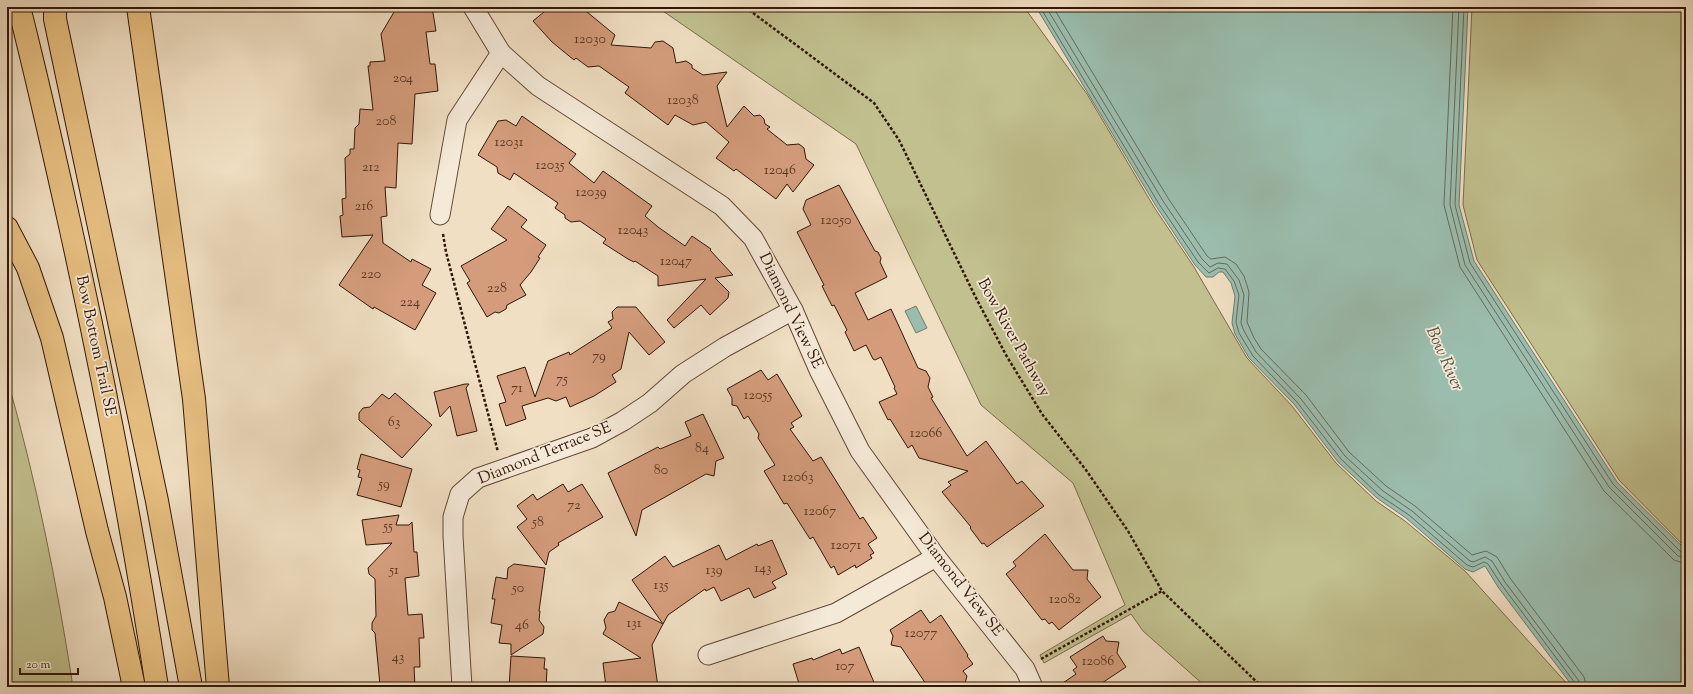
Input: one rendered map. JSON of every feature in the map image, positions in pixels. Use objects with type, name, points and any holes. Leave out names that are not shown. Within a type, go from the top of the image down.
[{"type":"highway","name":"Bow Bottom Trail SE","points":[[19,7],[96,341],[140,575],[157,687]]},
{"type":"highway","points":[[138,7],[194,400],[218,687]]},
{"type":"highway","name":"Bow Bottom Trail SE","points":[[53,11],[157,501],[191,687]]},
{"type":"highway","points":[[7,228],[28,268],[52,338],[97,531],[115,597],[134,687]]},
{"type":"street","name":"Diamond View SE","points":[[473,7],[501,53],[538,86],[722,206],[753,238],[793,310],[823,376],[860,451],[936,557],[1025,669],[1033,687]]},
{"type":"street","points":[[440,214],[457,120],[501,53]]},
{"type":"street","name":"Diamond Terrace SE","points":[[462,687],[453,517],[460,494],[478,478],[592,438],[623,421],[650,403],[683,374],[725,348],[793,310]]},
{"type":"street","points":[[708,655],[836,613],[936,557]]},
{"type":"path","name":"Bow River Pathway","points":[[745,7],[874,103],[899,140],[975,296],[1006,355],[1042,414],[1086,470],[1128,531],[1162,590],[1262,687]]},
{"type":"path","points":[[440,214],[446,252],[502,470]]},
{"type":"path","points":[[1025,669],[1162,590]]},
{"type":"shaded area","points":[[657,7],[1024,7],[1087,94],[1154,207],[1194,267],[1247,358],[1292,406],[1336,463],[1376,501],[1405,521],[1465,571],[1570,687],[1206,687],[1143,631],[1131,614],[1044,663],[1040,655],[1125,605],[1073,483],[981,405],[856,144]]},
{"type":"shaded area","points":[[1472,7],[1686,7],[1686,548],[1619,480],[1477,260],[1463,205]]},
{"type":"shaded area","points":[[7,378],[18,416],[45,532],[73,687],[7,687]]},
{"type":"water","name":"Bow River","points":[[1036,7],[1468,7],[1459,205],[1474,261],[1617,482],[1686,550],[1686,687],[1573,687],[1498,587],[1485,566],[1473,572],[1465,569],[1406,518],[1377,498],[1338,462],[1294,404],[1249,358],[1235,334],[1232,323],[1235,296],[1231,283],[1223,272],[1219,272],[1213,277],[1206,277],[1195,265],[1156,206]]},
{"type":"water","points":[[916,306],[927,328],[916,333],[905,311]]},
{"type":"building","points":[[397,7],[432,7],[436,31],[426,32],[430,64],[435,64],[438,91],[415,94],[412,144],[398,143],[396,188],[385,187],[387,216],[381,217],[383,243],[411,262],[412,259],[431,269],[422,285],[436,293],[415,330],[374,307],[373,309],[339,285],[373,235],[342,237],[340,216],[343,215],[342,199],[346,198],[345,158],[350,154],[350,149],[354,149],[355,128],[359,124],[360,109],[373,110],[368,66],[370,66],[370,62],[385,61],[381,34]]},
{"type":"building","points":[[550,7],[581,7],[615,35],[611,45],[651,48],[655,42],[663,41],[673,48],[676,63],[686,61],[692,65],[692,68],[703,75],[727,72],[717,86],[727,127],[744,106],[754,116],[760,115],[764,119],[765,124],[770,127],[767,129],[787,145],[799,144],[804,148],[806,159],[814,165],[793,192],[787,184],[776,199],[736,169],[734,171],[716,158],[729,142],[706,122],[693,125],[675,115],[668,125],[625,93],[629,87],[599,66],[588,67],[576,58],[574,60],[552,42],[533,21]]},
{"type":"building","points":[[522,116],[576,154],[569,163],[594,183],[603,171],[652,206],[645,216],[658,227],[685,246],[692,236],[711,249],[710,250],[733,275],[715,278],[729,292],[728,298],[710,315],[701,305],[674,328],[667,320],[706,279],[658,286],[658,276],[603,243],[606,239],[580,221],[571,222],[565,218],[565,215],[555,208],[558,203],[514,173],[510,180],[498,173],[497,167],[478,155],[498,121],[506,120],[516,126]]},
{"type":"building","points":[[839,185],[875,251],[878,252],[881,258],[880,262],[887,277],[855,293],[868,320],[891,309],[918,368],[926,371],[930,378],[928,387],[933,397],[931,398],[967,456],[986,441],[1017,484],[1022,481],[1044,506],[987,547],[984,543],[982,544],[970,528],[971,527],[942,492],[951,485],[948,482],[968,471],[919,458],[912,445],[908,448],[890,419],[888,420],[879,402],[897,394],[881,357],[875,360],[873,359],[866,345],[854,351],[845,332],[847,330],[834,305],[832,306],[822,286],[824,285],[797,232],[811,225],[803,209],[806,200]]},
{"type":"building","points":[[508,206],[527,220],[521,227],[546,245],[531,272],[520,285],[526,295],[507,305],[506,309],[499,313],[495,312],[487,317],[467,283],[470,281],[461,266],[507,240],[491,229]]},
{"type":"building","points":[[617,307],[636,307],[665,342],[649,355],[629,332],[621,369],[612,375],[616,382],[594,396],[570,407],[566,397],[556,401],[548,398],[522,406],[526,419],[506,426],[499,404],[506,402],[497,376],[525,367],[535,397],[548,361],[569,352],[570,355],[612,328],[608,322],[613,319],[612,312]]},
{"type":"building","points":[[761,370],[768,380],[777,374],[802,416],[791,423],[794,427],[790,429],[813,461],[821,457],[860,519],[863,517],[877,538],[868,544],[874,553],[870,555],[872,558],[856,568],[855,565],[838,575],[834,566],[831,568],[813,537],[810,539],[787,503],[784,504],[764,471],[775,465],[758,438],[759,434],[748,416],[744,419],[737,406],[732,405],[732,398],[727,389]]},
{"type":"building","points":[[469,384],[466,388],[477,431],[457,436],[450,406],[440,417],[434,392]]},
{"type":"building","points":[[395,393],[432,425],[402,458],[359,420],[359,413],[363,408],[370,407],[382,394],[389,399]]},
{"type":"building","points":[[703,414],[724,458],[716,461],[714,476],[706,474],[642,510],[636,536],[608,473],[658,447],[660,449],[691,436],[685,422]]},
{"type":"building","points":[[361,454],[412,469],[401,507],[357,495],[362,478],[358,477],[360,470],[357,469]]},
{"type":"building","points":[[563,484],[568,492],[582,484],[603,517],[558,543],[559,545],[549,552],[546,565],[517,527],[527,519],[517,506],[533,494],[537,500]]},
{"type":"building","points":[[399,515],[396,525],[409,525],[412,522],[414,552],[417,552],[419,576],[405,578],[408,615],[422,614],[424,638],[419,638],[420,667],[414,667],[415,686],[389,687],[389,684],[380,685],[375,633],[372,630],[372,623],[376,616],[375,579],[369,574],[368,568],[392,543],[366,545],[362,520]]},
{"type":"building","points":[[1045,534],[1073,570],[1088,570],[1087,579],[1101,597],[1059,630],[1052,622],[1049,624],[1045,619],[1042,620],[1006,574],[1016,566],[1013,562]]},
{"type":"building","points":[[772,540],[787,574],[772,582],[776,588],[754,598],[749,588],[721,601],[714,587],[706,591],[705,589],[668,615],[663,624],[632,580],[665,556],[673,567],[719,545],[726,560],[757,544],[758,546]]},
{"type":"building","points":[[514,564],[545,568],[539,611],[539,620],[544,627],[543,634],[511,655],[511,644],[499,643],[502,625],[491,623],[495,599],[492,599],[496,577],[507,579],[508,568]]},
{"type":"building","points":[[619,602],[663,624],[652,645],[658,687],[606,687],[603,663],[641,658],[603,634],[606,628],[604,620],[608,613],[615,611]]},
{"type":"building","points":[[921,610],[930,623],[941,615],[968,655],[967,656],[973,664],[963,671],[967,676],[964,687],[928,687],[901,647],[891,645],[893,636],[890,630]]},
{"type":"building","points":[[1103,636],[1106,641],[1119,642],[1117,653],[1126,667],[1096,687],[1057,687],[1076,674],[1073,670],[1077,667],[1070,657]]},
{"type":"building","points":[[859,647],[876,687],[800,687],[793,664],[812,658],[813,660],[840,649],[842,654]]},
{"type":"building","points":[[511,656],[545,658],[544,669],[547,669],[546,687],[509,687]]}]
